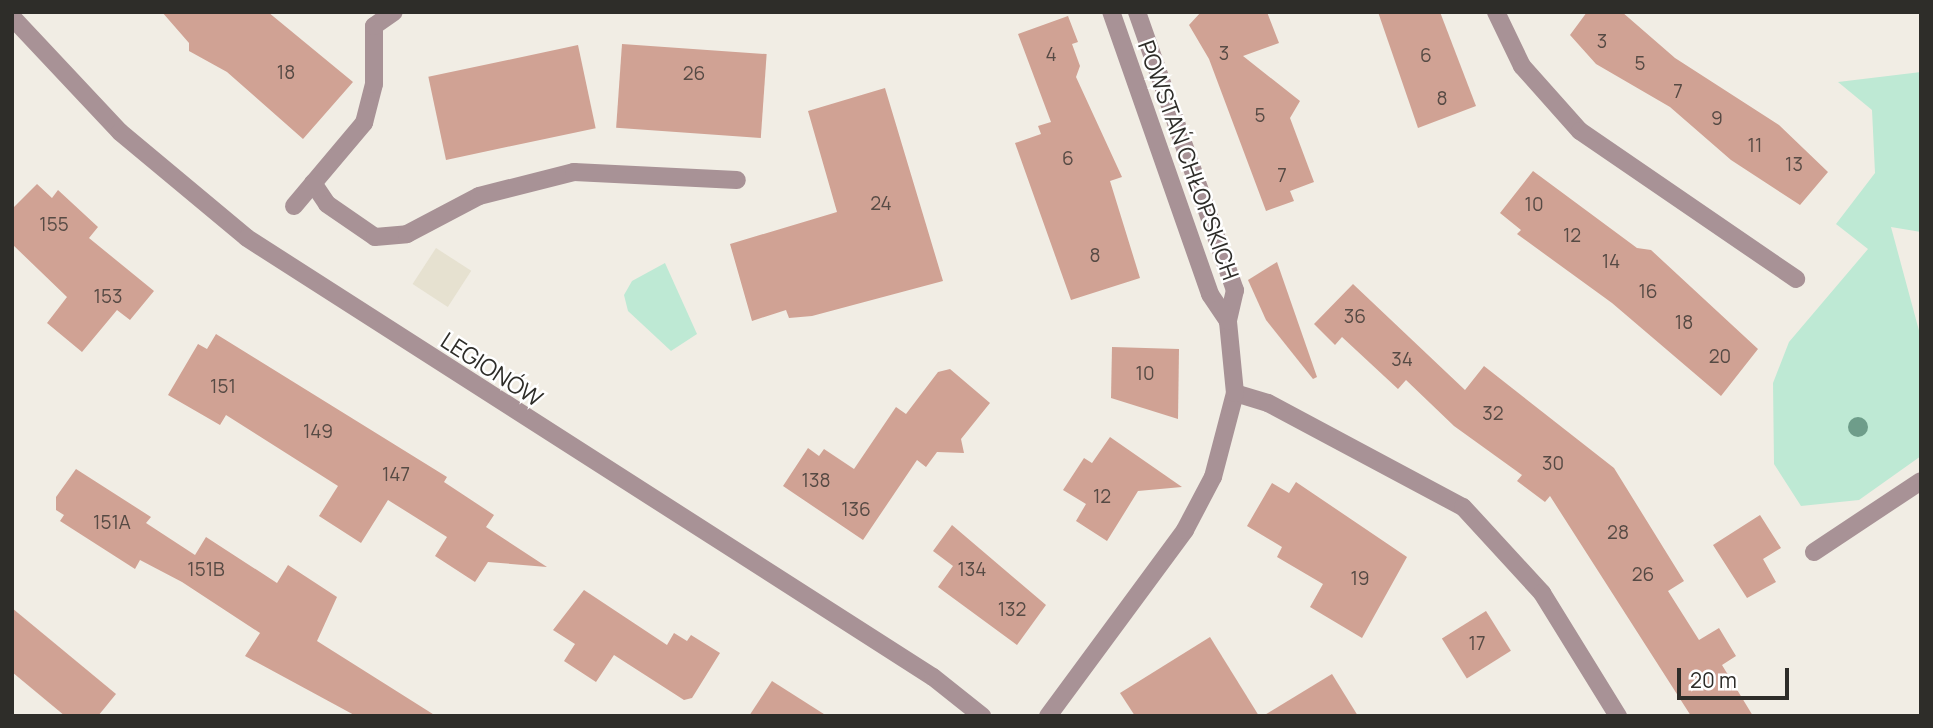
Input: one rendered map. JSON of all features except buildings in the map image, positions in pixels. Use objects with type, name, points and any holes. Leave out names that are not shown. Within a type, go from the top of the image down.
[{"type":"street","points":[[294,206],[364,123],[374,83],[374,26],[394,12]]},
{"type":"street","name":"POWSTAŃ CHŁOPSKICH","points":[[1111,12],[1210,294],[1228,321]]},
{"type":"street","name":"POWSTAŃ CHŁOPSKICH","points":[[1048,716],[1185,530],[1213,477],[1235,393],[1228,321],[1236,290],[1137,12]]},
{"type":"street","points":[[1496,12],[1522,66],[1580,131],[1796,279]]},
{"type":"street","name":"LEGIONÓW","points":[[12,17],[120,132],[247,238],[933,677],[982,716]]},
{"type":"street","points":[[313,183],[327,204],[375,237],[407,234],[479,196],[574,172],[737,180]]},
{"type":"street","points":[[1235,393],[1268,403],[1464,507],[1542,593],[1618,716]]},
{"type":"street","points":[[1814,552],[1921,481]]},
{"type":"shaded area","points":[[436,248],[471,271],[448,307],[413,284]]},
{"type":"green space","points":[[1921,72],[1921,232],[1891,227],[1921,338],[1921,456],[1859,500],[1801,506],[1774,464],[1773,383],[1789,342],[1868,249],[1836,224],[1875,173],[1872,110],[1838,82]]},
{"type":"green space","points":[[665,263],[697,334],[671,351],[628,311],[624,295],[632,281]]}]
